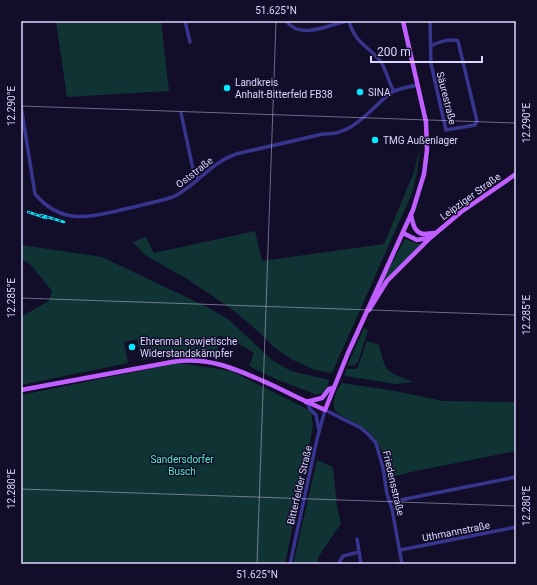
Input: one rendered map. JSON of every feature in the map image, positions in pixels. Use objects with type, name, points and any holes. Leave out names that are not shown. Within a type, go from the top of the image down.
[{"type":"main road","points":[[21,390],[172,362],[197,360],[214,362],[233,368],[325,410],[339,373],[411,215],[420,189],[427,155],[426,122],[403,21]]},
{"type":"main road","name":"Leipziger Straße","points":[[366,312],[372,306],[387,281],[435,233],[461,212],[516,174]]},
{"type":"main road","points":[[411,215],[414,227],[417,231],[423,234],[435,233]]},
{"type":"main road","points":[[403,233],[420,240],[430,238]]},
{"type":"main road","points":[[307,402],[322,398],[329,389],[334,386]]},
{"type":"street","points":[[185,21],[190,42]]},
{"type":"street","points":[[286,21],[295,29],[307,31],[348,21],[358,40],[382,64],[394,91]]},
{"type":"street","name":"Säurestraße","points":[[430,21],[431,64],[446,130],[475,125],[477,121],[458,41],[453,39],[431,46]]},
{"type":"street","name":"Oststraße","points":[[21,106],[35,194],[58,212],[76,217],[87,217],[157,202],[178,194],[221,161],[236,154],[323,134],[332,134],[344,130],[368,115],[394,91],[418,85]]},
{"type":"street","points":[[180,113],[193,169],[198,178]]},
{"type":"street","points":[[307,402],[310,409],[316,414],[319,431]]},
{"type":"street","name":"Bitterfelder Straße","points":[[290,564],[325,410]]},
{"type":"street","name":"Friedensstraße","points":[[325,410],[361,428],[373,438],[380,454],[402,564]]},
{"type":"street","points":[[390,502],[516,477]]},
{"type":"street","name":"Uthmannstraße","points":[[400,550],[516,527]]},
{"type":"street","points":[[357,539],[361,564]]},
{"type":"street","points":[[338,564],[343,556],[359,552]]},
{"type":"green space","points":[[56,21],[161,21],[169,91],[67,97]]},
{"type":"green space","points":[[420,147],[417,173],[412,193],[332,373],[315,370],[293,360],[275,348],[250,324],[226,305],[187,279],[145,255],[133,242],[146,237],[154,253],[255,231],[262,261],[384,244],[414,172]]},
{"type":"green space","points":[[405,239],[422,245],[382,287],[380,285]]},
{"type":"green space","points":[[21,245],[102,257],[207,307],[229,320],[272,360],[291,371],[329,380],[328,386],[323,392],[315,394],[278,380],[249,366],[254,353],[236,342],[218,335],[218,350],[211,355],[171,355],[141,360],[137,339],[124,342],[128,363],[21,385],[21,317],[49,301],[52,291],[30,264],[21,259]]},
{"type":"green space","points":[[364,328],[368,330],[358,362],[355,365],[348,366],[348,364]]},
{"type":"green space","points":[[367,341],[379,345],[383,361],[388,370],[397,376],[413,382],[396,384],[345,376],[346,369],[355,369],[358,367]]},
{"type":"green space","name":"Sandersdorfer Busch","points":[[179,363],[231,371],[311,411],[313,426],[285,564],[21,564],[21,395]]},
{"type":"green space","points":[[342,383],[395,391],[443,401],[516,402],[516,451],[411,472],[389,478],[384,456],[374,437],[359,425],[341,416],[335,411],[335,396]]},
{"type":"green space","points":[[317,460],[333,467],[337,507],[341,523],[319,556],[317,564],[293,564]]},
{"type":"railway","points":[[28,212],[46,218]]},
{"type":"railway","points":[[41,215],[64,222]]},
{"type":"place","name":"Landkreis Anhalt-Bitterfeld FB38","points":[[227,88]]},
{"type":"place","name":"SINA","points":[[360,92]]},
{"type":"place","name":"TMG Außenlager","points":[[375,140]]},
{"type":"place","name":"Ehrenmal sowjetische Widerstandskämpfer","points":[[132,347]]}]
